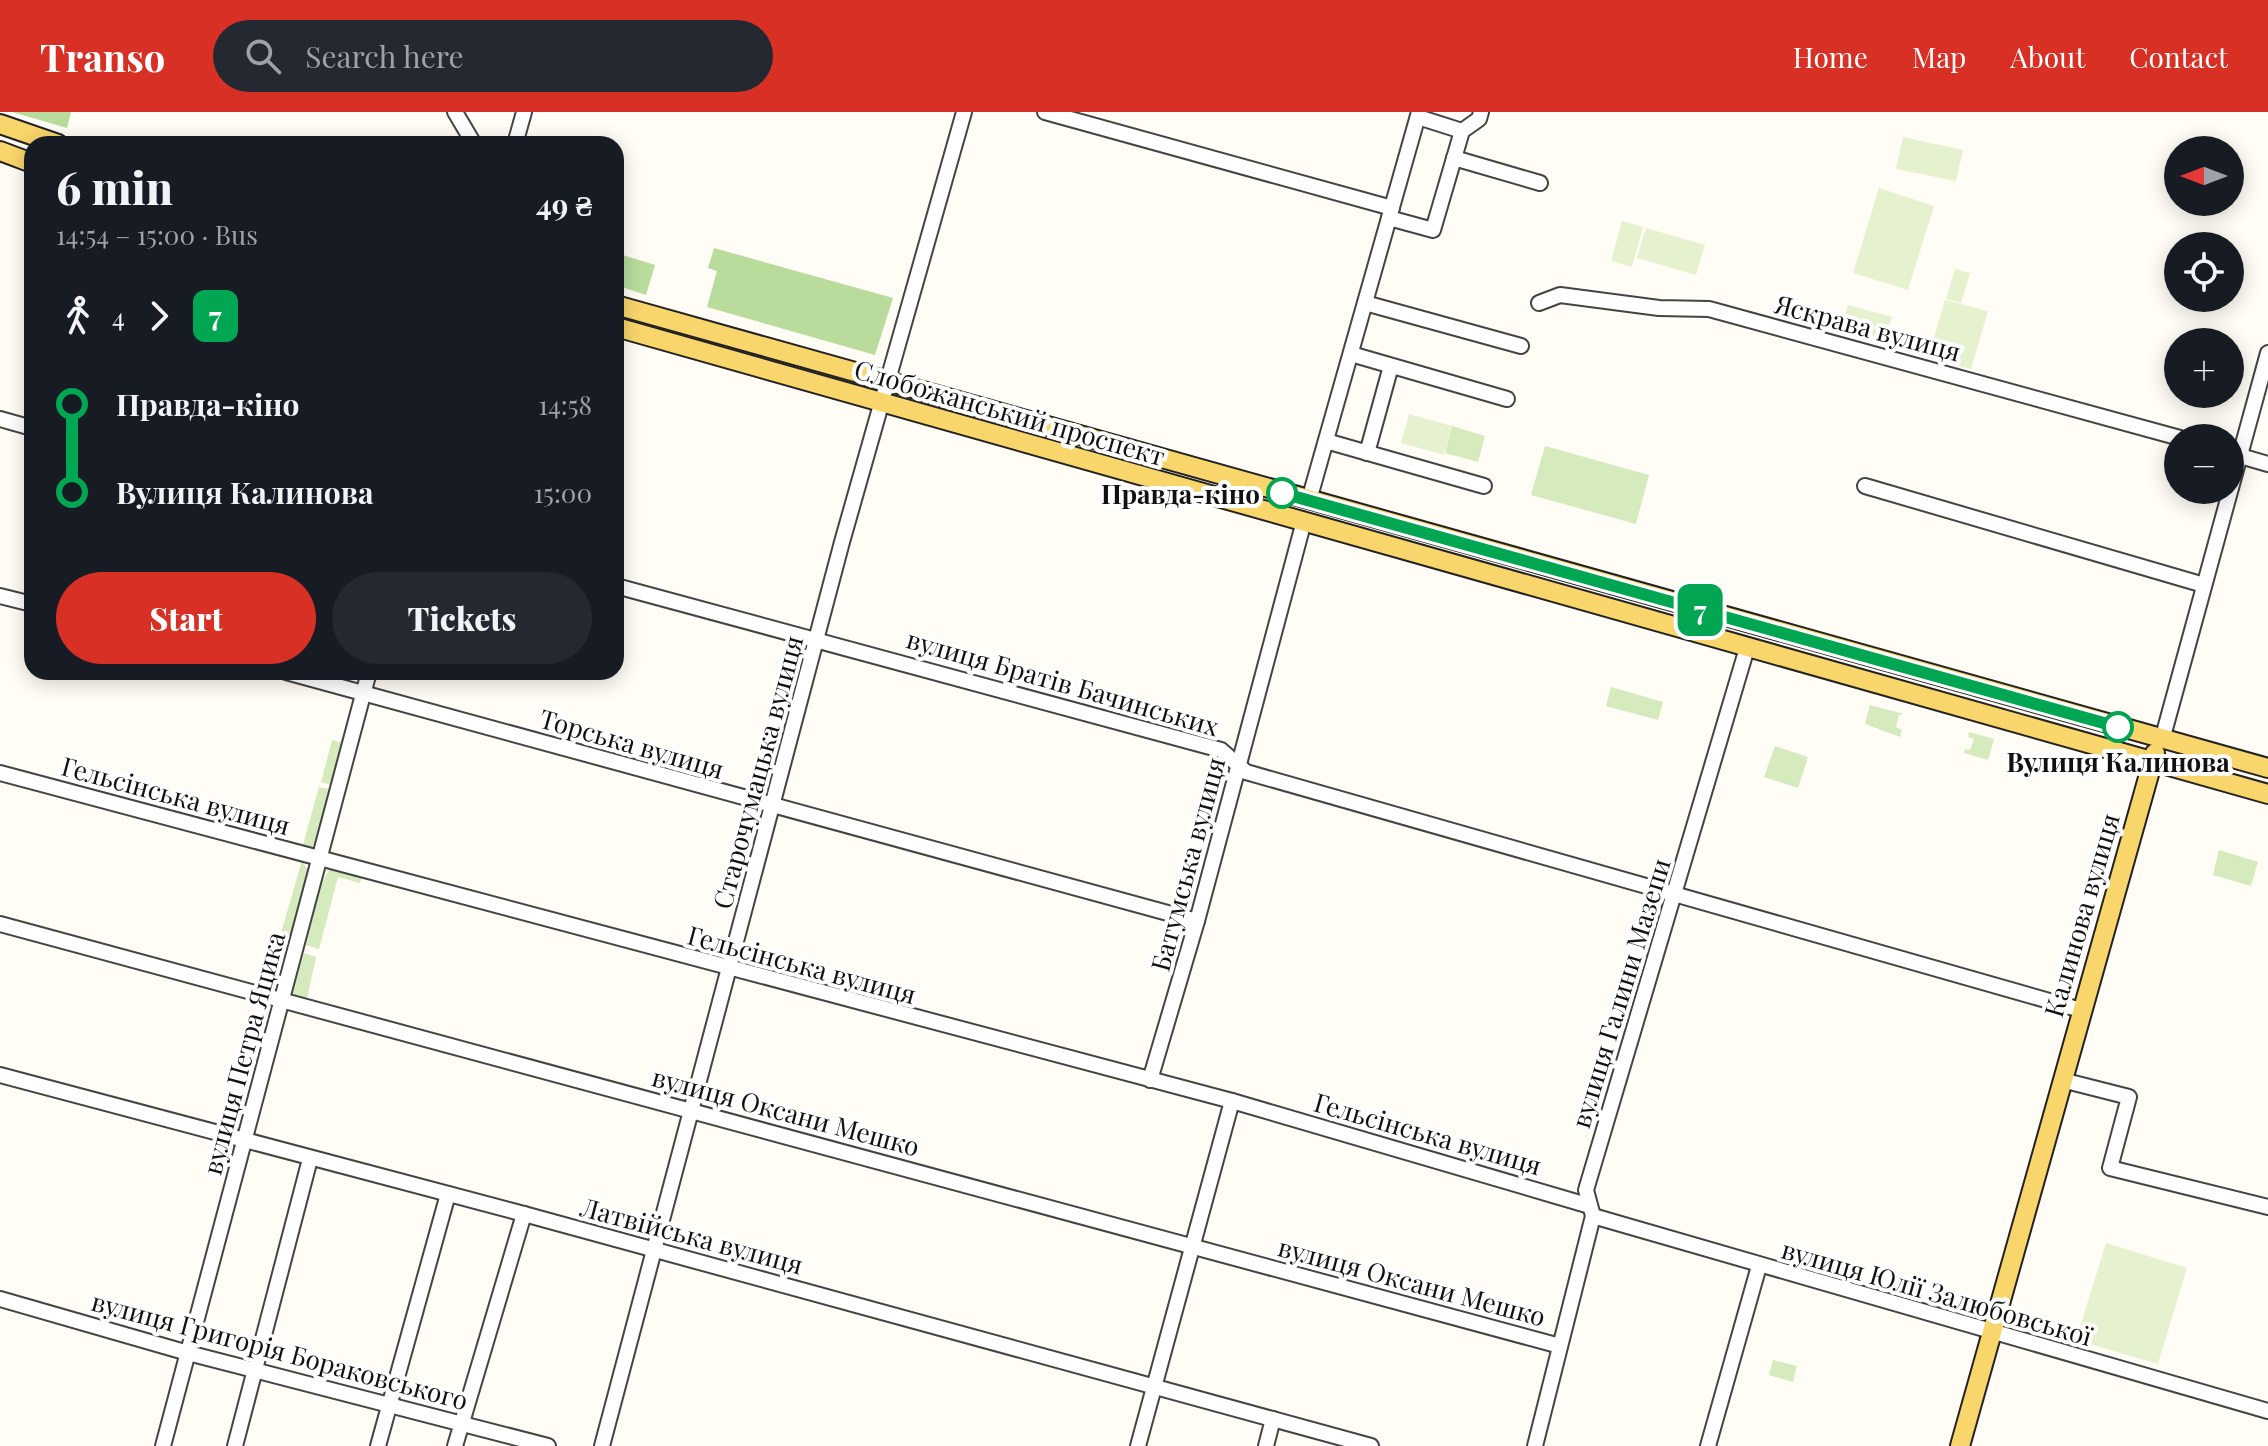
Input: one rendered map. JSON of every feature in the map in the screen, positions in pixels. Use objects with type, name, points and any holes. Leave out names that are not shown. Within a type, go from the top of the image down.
[{"type":"main road","points":[[0,124],[35,136]]},
{"type":"main road","points":[[0,137],[24,141]]},
{"type":"main road","points":[[0,151],[24,160]]},
{"type":"main road","points":[[0,164],[24,168]]},
{"type":"main road","name":"Слобожанський проспект","points":[[624,307],[2268,768]]},
{"type":"main road","name":"Слобожанський проспект","points":[[624,329],[2268,794]]},
{"type":"main road","name":"Калинова вулиця","points":[[1960,1446],[2151,761],[2162,740]]},
{"type":"street","points":[[455,112],[469,136]]},
{"type":"street","points":[[517,136],[524,112]]},
{"type":"street","name":"Старочумацька вулиця","points":[[602,1446],[881,403],[964,112]]},
{"type":"street","points":[[1045,112],[1390,213],[1433,230],[1462,131],[1479,119],[1481,112]]},
{"type":"street","points":[[1309,500],[1418,115],[1462,131]]},
{"type":"street","points":[[1454,158],[1540,183]]},
{"type":"street","name":"Яскрава вулиця","points":[[1539,303],[1560,295],[1659,308],[1709,309],[2164,434]]},
{"type":"street","points":[[1365,303],[1521,346]]},
{"type":"street","name":"Калинова вулиця","points":[[2244,427],[2268,353]]},
{"type":"street","points":[[1351,354],[1507,399]]},
{"type":"street","points":[[1367,453],[1391,366]]},
{"type":"street","points":[[0,419],[24,426]]},
{"type":"street","points":[[1326,441],[1484,486]]},
{"type":"street","points":[[2244,457],[2268,464]]},
{"type":"street","points":[[1865,486],[2204,585]]},
{"type":"street","name":"Калинова вулиця","points":[[2162,740],[2223,504]]},
{"type":"street","name":"Батумська вулиця","points":[[1150,1080],[1197,921],[1304,521]]},
{"type":"street","name":"вулиця Братів Бачинських","points":[[624,588],[1221,750],[1246,772],[2081,1010]]},
{"type":"street","points":[[0,596],[24,602]]},
{"type":"street","name":"вулиця Галини Мазепи","points":[[1535,1446],[1592,1211],[1586,1190],[1747,648]]},
{"type":"street","name":"Торська вулиця","points":[[316,680],[1197,921]]},
{"type":"street","name":"вулиця Петра Яцика","points":[[163,1446],[367,680]]},
{"type":"street","name":"Гельсінська вулиця","points":[[0,773],[730,970],[1232,1101],[1592,1211]]},
{"type":"street","name":"вулиця Оксани Мешко","points":[[0,924],[1560,1346]]},
{"type":"street","name":"Латвійська вулиця","points":[[0,1075],[524,1214],[1371,1446]]},
{"type":"street","points":[[2062,1080],[2129,1097],[2110,1168],[2268,1207]]},
{"type":"street","points":[[1138,1446],[1232,1101]]},
{"type":"street","points":[[235,1446],[310,1159]]},
{"type":"street","points":[[378,1446],[448,1194]]},
{"type":"street","name":"вулиця Юлії Залюбовської","points":[[1592,1211],[1759,1266],[2268,1411]]},
{"type":"street","points":[[455,1446],[524,1214]]},
{"type":"street","points":[[1708,1446],[1759,1266]]},
{"type":"street","name":"вулиця Григорія Бораковського","points":[[0,1299],[188,1353],[548,1446]]},
{"type":"street","points":[[1266,1446],[1273,1419]]},
{"type":"green space","points":[[12,112],[71,112],[67,128]]},
{"type":"green space","points":[[1903,137],[1963,150],[1956,181],[1896,169]]},
{"type":"green space","points":[[1879,188],[1934,206],[1908,290],[1853,273]]},
{"type":"green space","points":[[1622,221],[1643,227],[1632,267],[1611,261]]},
{"type":"green space","points":[[1646,228],[1705,245],[1696,275],[1637,258]]},
{"type":"green space","points":[[714,248],[893,298],[875,355],[707,307],[717,271],[708,268]]},
{"type":"green space","points":[[624,255],[655,265],[646,295],[624,288]]},
{"type":"green space","points":[[1955,269],[1970,273],[1961,303],[1946,299]]},
{"type":"green space","points":[[1945,300],[1988,311],[1971,369],[1928,358]]},
{"type":"green space","points":[[1848,305],[1892,317],[1884,344],[1840,332]]},
{"type":"green space","points":[[1409,414],[1452,426],[1444,455],[1401,443]]},
{"type":"green space","points":[[1452,426],[1485,436],[1478,462],[1445,453]]},
{"type":"green space","points":[[1545,446],[1649,475],[1636,524],[1531,495]]},
{"type":"green space","points":[[1611,687],[1663,702],[1658,720],[1606,706]]},
{"type":"green space","points":[[1870,705],[1904,714],[1899,715],[1896,727],[1902,730],[1900,737],[1865,724]]},
{"type":"green space","points":[[1969,732],[1994,739],[1988,760],[1964,753],[1965,749],[1970,750],[1974,739],[1968,737]]},
{"type":"green space","points":[[332,740],[343,743],[331,785],[321,782]]},
{"type":"green space","points":[[1775,746],[1808,757],[1798,788],[1764,777]]},
{"type":"green space","points":[[319,787],[330,789],[315,842],[312,847],[302,848]]},
{"type":"green space","points":[[2219,850],[2258,862],[2251,886],[2213,875]]},
{"type":"green space","points":[[302,860],[308,871],[289,941],[280,937]]},
{"type":"green space","points":[[329,870],[362,874],[360,883],[338,877],[319,949],[306,945],[321,884]]},
{"type":"green space","points":[[304,953],[316,957],[306,1003],[294,998],[293,992]]},
{"type":"green space","points":[[2106,1243],[2187,1268],[2158,1364],[2076,1340]]},
{"type":"green space","points":[[1773,1360],[1797,1366],[1793,1382],[1769,1375]]},
{"type":"bus line","name":"7","points":[[1282,493],[1754,626],[1845,648],[2118,727]]},
{"type":"place","name":"Правда-кіно","points":[[1282,493]]},
{"type":"place","name":"Вулиця Калинова","points":[[2118,727]]}]
